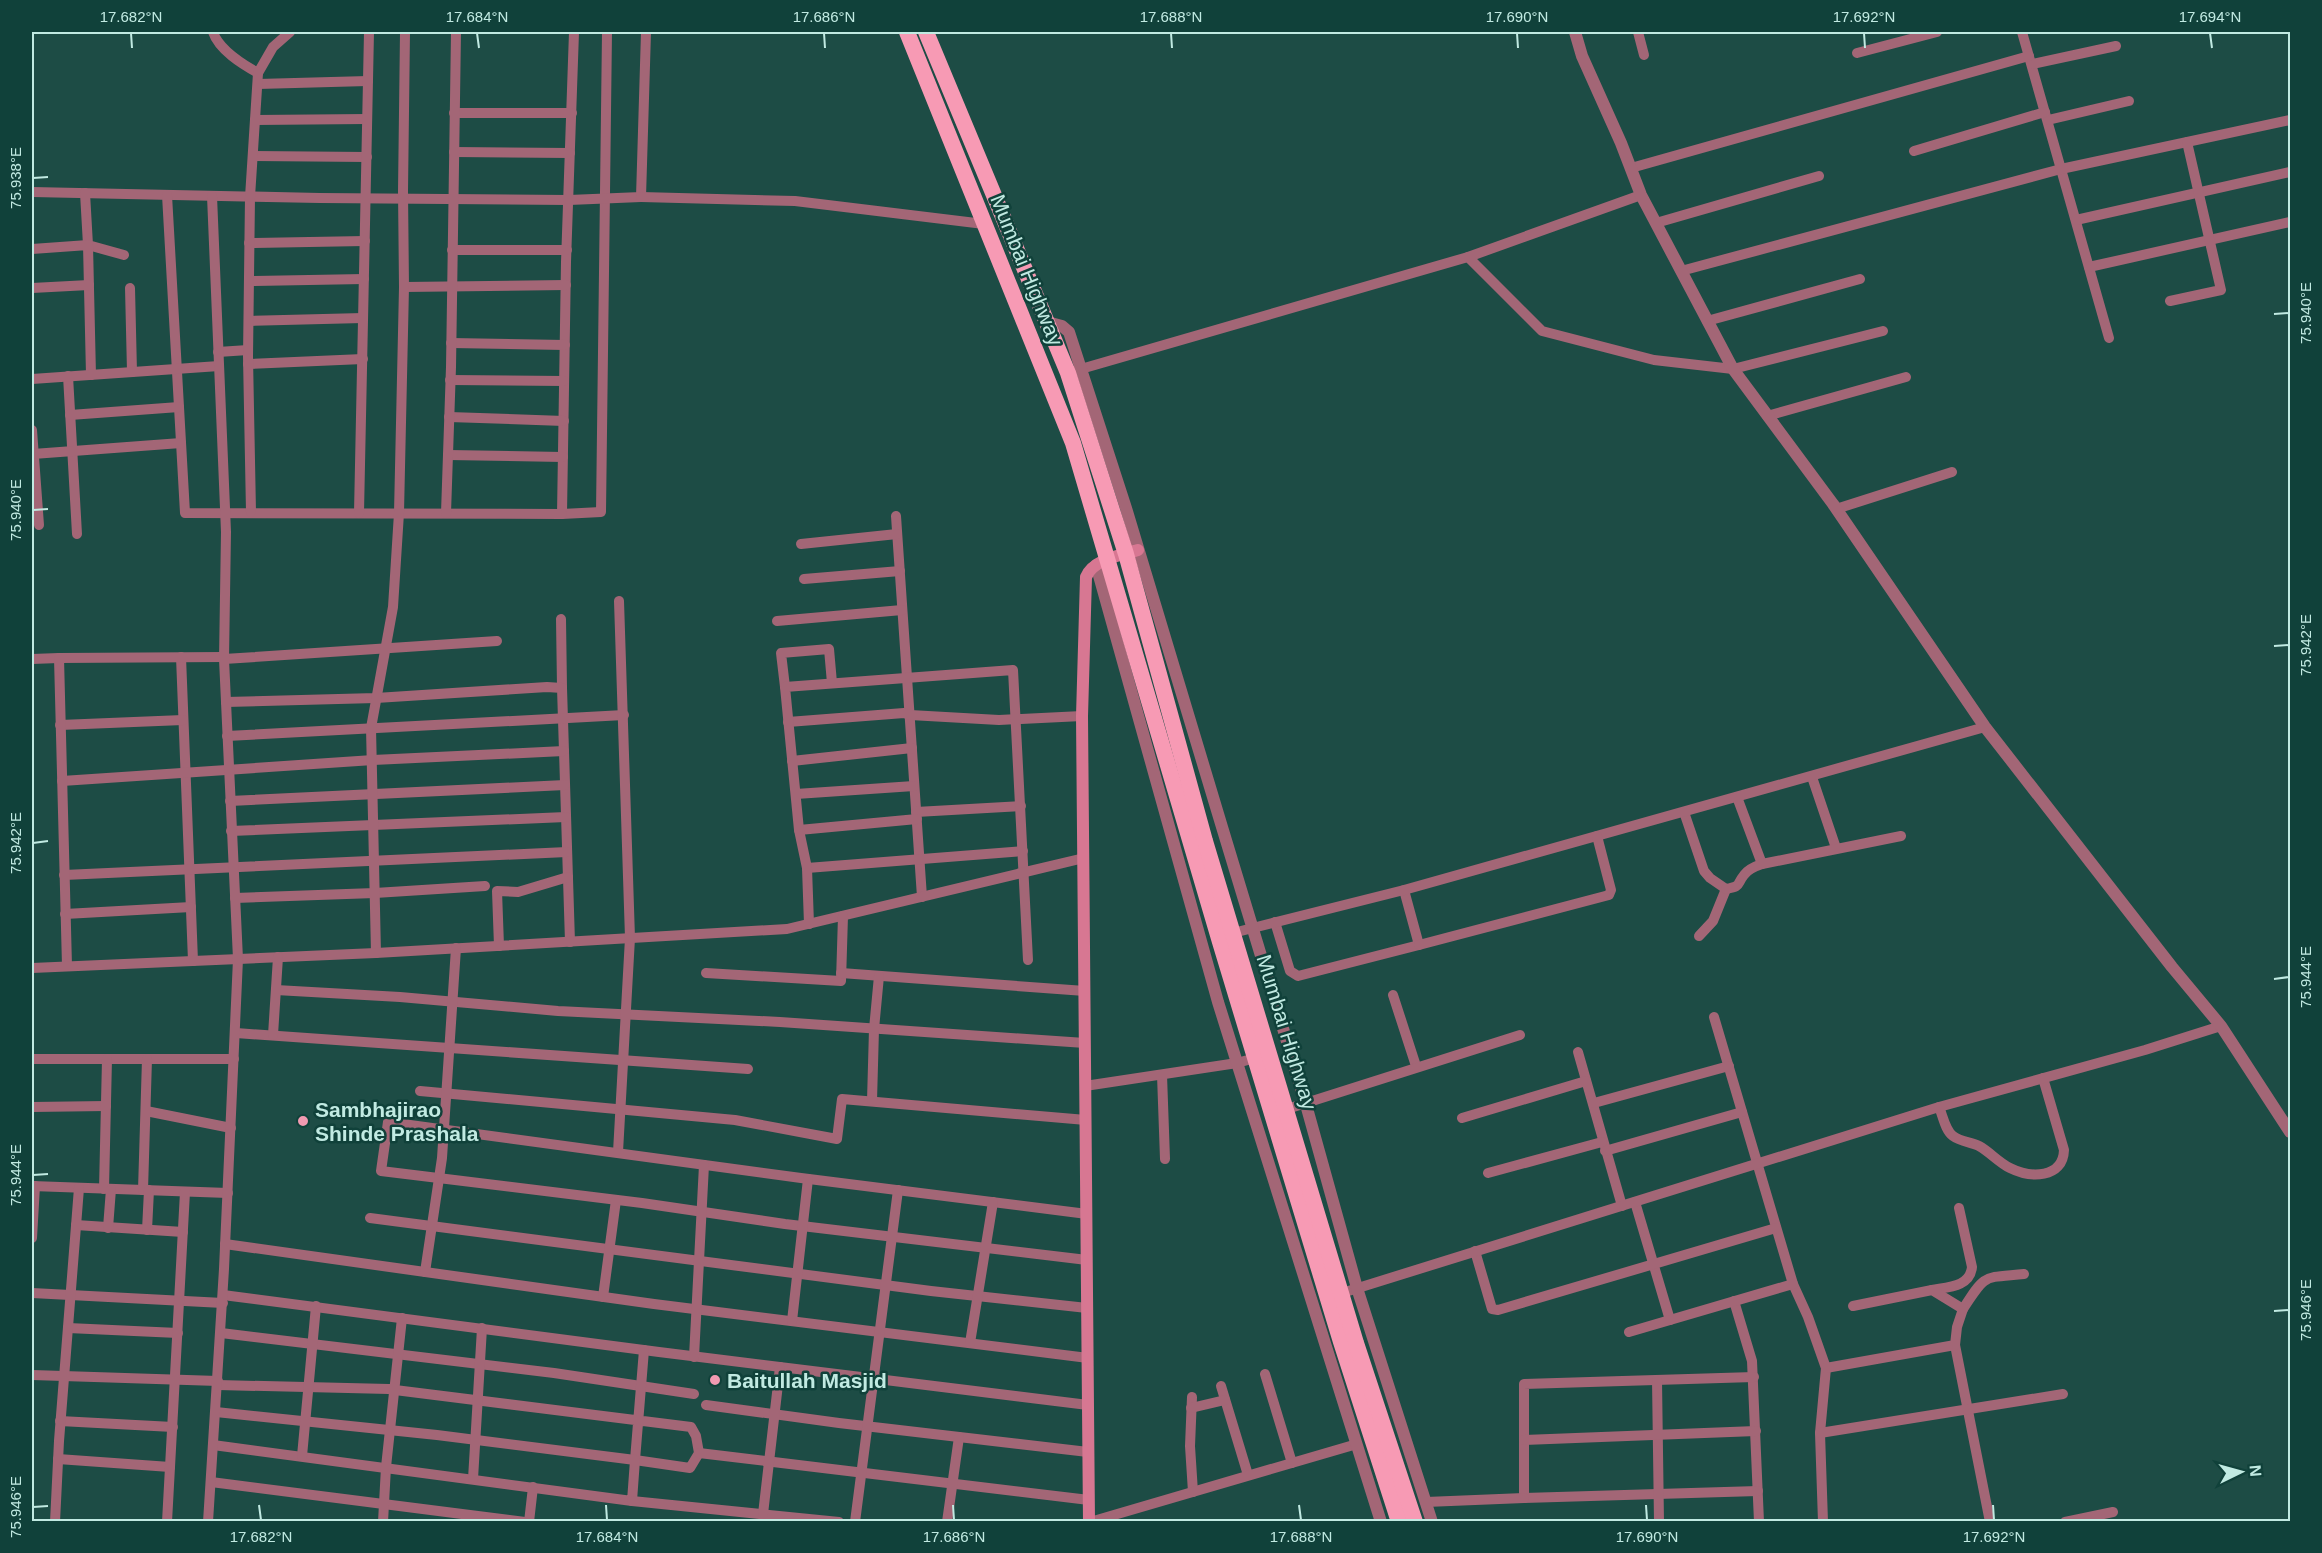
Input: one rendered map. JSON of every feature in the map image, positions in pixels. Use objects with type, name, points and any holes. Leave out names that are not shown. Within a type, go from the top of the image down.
[{"type":"highway","name":"Mumbai Highway","points":[[907,32],[1073,442],[1098,528],[1102,562],[1118,595],[1341,1341],[1400,1521]]},
{"type":"highway","name":"Mumbai Highway","points":[[926,32],[1047,322],[1074,371],[1132,552],[1206,841],[1233,933],[1287,1108],[1350,1290],[1415,1521]]},
{"type":"main road","points":[[1089,1521],[1082,716],[1086,577],[1087,573],[1102,562],[1132,552]]},
{"type":"street","points":[[213,32],[216,39],[258,79],[368,81]]},
{"type":"street","points":[[251,512],[248,364],[249,243],[258,79],[273,47],[290,32]]},
{"type":"street","points":[[359,513],[369,32]]},
{"type":"street","points":[[376,953],[371,728],[393,607],[399,513],[404,287],[405,32]]},
{"type":"street","points":[[446,513],[456,32]]},
{"type":"street","points":[[562,514],[574,32]]},
{"type":"street","points":[[167,195],[185,513],[562,514],[601,512],[607,32]]},
{"type":"street","points":[[641,197],[646,32]]},
{"type":"street","points":[[1575,32],[1582,56],[1641,195],[1733,369],[1836,509],[1985,727],[2172,967],[2221,1026],[2290,1132]]},
{"type":"street","points":[[1638,32],[1644,55]]},
{"type":"street","points":[[1857,53],[1937,32]]},
{"type":"street","points":[[2022,32],[2109,338]]},
{"type":"street","points":[[1631,168],[2030,60],[2116,46]]},
{"type":"street","points":[[1914,151],[2046,116],[2129,101]]},
{"type":"street","points":[[454,112],[572,113]]},
{"type":"street","points":[[255,120],[367,119]]},
{"type":"street","points":[[1681,271],[2061,169],[2290,120]]},
{"type":"street","points":[[2170,301],[2221,290],[2187,142]]},
{"type":"street","points":[[454,152],[570,153]]},
{"type":"street","points":[[253,156],[367,158]]},
{"type":"street","points":[[2076,220],[2290,172]]},
{"type":"street","points":[[1656,223],[1819,176]]},
{"type":"street","points":[[32,192],[403,199],[569,200],[641,197],[795,201],[984,224]]},
{"type":"street","points":[[85,193],[92,375]]},
{"type":"street","points":[[1074,371],[1468,257],[1641,195]]},
{"type":"street","points":[[208,1521],[223,1299],[238,958],[224,658],[225,513],[212,196]]},
{"type":"street","points":[[2089,267],[2290,222]]},
{"type":"street","points":[[249,243],[365,241]]},
{"type":"street","points":[[32,249],[88,245],[124,255]]},
{"type":"street","points":[[453,250],[567,250]]},
{"type":"street","points":[[1468,257],[1542,331],[1654,360],[1733,369],[1883,331]]},
{"type":"street","points":[[249,281],[364,279]]},
{"type":"street","points":[[1707,321],[1860,279]]},
{"type":"street","points":[[32,288],[89,285]]},
{"type":"street","points":[[404,287],[566,285]]},
{"type":"street","points":[[130,288],[132,372]]},
{"type":"street","points":[[249,321],[363,318]]},
{"type":"street","points":[[451,343],[565,345]]},
{"type":"street","points":[[218,352],[248,350]]},
{"type":"street","points":[[248,364],[363,358]]},
{"type":"street","points":[[32,379],[219,366]]},
{"type":"street","points":[[68,376],[77,534]]},
{"type":"street","points":[[1767,416],[1906,377]]},
{"type":"street","points":[[450,380],[564,381]]},
{"type":"street","points":[[70,415],[179,407]]},
{"type":"street","points":[[449,417],[564,421]]},
{"type":"street","points":[[32,430],[39,525]]},
{"type":"street","points":[[33,454],[181,443]]},
{"type":"street","points":[[448,455],[563,458]]},
{"type":"street","points":[[1836,509],[1952,472]]},
{"type":"street","points":[[896,516],[922,897]]},
{"type":"street","points":[[801,544],[897,534]]},
{"type":"street","points":[[1132,552],[1305,1101],[1350,1290],[1432,1521]]},
{"type":"street","points":[[1102,562],[1218,1002],[1381,1521]]},
{"type":"street","points":[[804,579],[900,571]]},
{"type":"street","points":[[618,1152],[630,938],[619,601]]},
{"type":"street","points":[[777,621],[902,609]]},
{"type":"street","points":[[561,619],[570,942]]},
{"type":"street","points":[[32,659],[224,658],[497,641]]},
{"type":"street","points":[[809,924],[807,868],[800,830],[781,653],[829,649],[832,683]]},
{"type":"street","points":[[181,657],[193,962]]},
{"type":"street","points":[[58,658],[67,966]]},
{"type":"street","points":[[784,687],[1013,670],[1028,960]]},
{"type":"street","points":[[226,702],[376,698],[547,687],[562,688]]},
{"type":"street","points":[[788,722],[904,712],[909,715],[1016,719],[1082,716]]},
{"type":"street","points":[[227,736],[624,716]]},
{"type":"street","points":[[60,725],[183,720]]},
{"type":"street","points":[[1233,933],[1404,890],[1985,727]]},
{"type":"street","points":[[792,761],[912,748]]},
{"type":"street","points":[[62,781],[373,760],[564,751]]},
{"type":"street","points":[[1812,777],[1836,848]]},
{"type":"street","points":[[230,801],[565,785]]},
{"type":"street","points":[[796,794],[914,786]]},
{"type":"street","points":[[1737,797],[1762,864]]},
{"type":"street","points":[[800,830],[916,815],[1021,807]]},
{"type":"street","points":[[1684,812],[1704,871],[1726,889],[1737,887],[1741,884],[1744,875],[1762,864],[1901,836]]},
{"type":"street","points":[[231,831],[566,817]]},
{"type":"street","points":[[1275,922],[1290,971],[1298,976],[1609,895],[1611,890],[1598,836]]},
{"type":"street","points":[[807,868],[1023,851]]},
{"type":"street","points":[[64,874],[567,852]]},
{"type":"street","points":[[32,968],[376,953],[787,929],[1084,858]]},
{"type":"street","points":[[499,946],[497,891],[518,892],[568,877]]},
{"type":"street","points":[[235,898],[486,886]]},
{"type":"street","points":[[1699,936],[1713,921],[1726,889]]},
{"type":"street","points":[[1404,890],[1419,945]]},
{"type":"street","points":[[65,914],[191,907]]},
{"type":"street","points":[[706,973],[841,981],[843,916]]},
{"type":"street","points":[[425,1272],[445,1130],[456,948]]},
{"type":"street","points":[[273,1035],[278,957]]},
{"type":"street","points":[[841,973],[1085,991]]},
{"type":"street","points":[[872,1101],[873,1029],[879,976]]},
{"type":"street","points":[[276,990],[400,997],[558,1011],[1085,1043]]},
{"type":"street","points":[[1393,994],[1416,1066]]},
{"type":"street","points":[[1714,1017],[1793,1284],[1808,1317],[1826,1368],[1820,1433],[1822,1521]]},
{"type":"street","points":[[1350,1290],[1939,1107],[2145,1050],[2221,1026]]},
{"type":"street","points":[[236,1033],[748,1069]]},
{"type":"street","points":[[1287,1108],[1520,1035]]},
{"type":"street","points":[[1578,1052],[1622,1206]]},
{"type":"street","points":[[1086,1086],[1237,1063],[1255,1058]]},
{"type":"street","points":[[32,1059],[234,1059]]},
{"type":"street","points":[[108,1059],[106,1106],[108,1228]]},
{"type":"street","points":[[147,1059],[147,1230]]},
{"type":"street","points":[[1594,1103],[1729,1066]]},
{"type":"street","points":[[1162,1075],[1165,1159]]},
{"type":"street","points":[[1939,1107],[1948,1132],[1955,1138],[1976,1144],[2011,1169],[2039,1174],[2053,1172],[2059,1168],[2064,1159],[2064,1150],[2043,1078]]},
{"type":"street","points":[[1462,1118],[1586,1081]]},
{"type":"street","points":[[420,1091],[735,1120],[837,1139],[842,1099],[1086,1120]]},
{"type":"street","points":[[32,1107],[106,1106]]},
{"type":"street","points":[[146,1112],[231,1128]]},
{"type":"street","points":[[1488,1173],[1742,1112]]},
{"type":"street","points":[[1087,1214],[388,1122],[381,1171],[1087,1260]]},
{"type":"street","points":[[694,1357],[704,1164]]},
{"type":"street","points":[[792,1321],[808,1179]]},
{"type":"street","points":[[32,1238],[33,1186],[228,1193]]},
{"type":"street","points":[[55,1521],[60,1421],[79,1188]]},
{"type":"street","points":[[855,1521],[898,1190]]},
{"type":"street","points":[[167,1521],[185,1192]]},
{"type":"street","points":[[603,1297],[616,1200]]},
{"type":"street","points":[[970,1343],[993,1202]]},
{"type":"street","points":[[1635,1202],[1671,1320]]},
{"type":"street","points":[[1853,1306],[1959,1284],[1967,1280],[1972,1267],[1959,1208]]},
{"type":"street","points":[[370,1218],[978,1297],[1087,1308]]},
{"type":"street","points":[[76,1226],[183,1233]]},
{"type":"street","points":[[1475,1251],[1492,1309],[1498,1310],[1776,1227]]},
{"type":"street","points":[[225,1244],[603,1297],[1088,1358]]},
{"type":"street","points":[[1990,1521],[1955,1345],[1957,1327],[1963,1309],[1981,1281],[1989,1277],[2024,1274]]},
{"type":"street","points":[[1629,1332],[1793,1284]]},
{"type":"street","points":[[1932,1290],[1963,1309]]},
{"type":"street","points":[[32,1293],[180,1301],[223,1299],[316,1306],[694,1357],[1088,1405]]},
{"type":"street","points":[[1734,1301],[1749,1348],[1754,1377],[1759,1521]]},
{"type":"street","points":[[302,1456],[316,1306]]},
{"type":"street","points":[[383,1521],[386,1467],[402,1318]]},
{"type":"street","points":[[68,1328],[178,1333]]},
{"type":"street","points":[[473,1479],[482,1328]]},
{"type":"street","points":[[221,1333],[694,1394]]},
{"type":"street","points":[[1826,1368],[1955,1345]]},
{"type":"street","points":[[632,1501],[644,1350]]},
{"type":"street","points":[[763,1514],[780,1367]]},
{"type":"street","points":[[1265,1374],[1292,1463]]},
{"type":"street","points":[[32,1376],[395,1390],[691,1428],[696,1436],[699,1453],[690,1468],[475,1440],[216,1412]]},
{"type":"street","points":[[1524,1498],[1524,1384],[1754,1377]]},
{"type":"street","points":[[1657,1380],[1659,1521]]},
{"type":"street","points":[[1221,1386],[1248,1475]]},
{"type":"street","points":[[1820,1433],[2063,1394]]},
{"type":"street","points":[[1192,1492],[1190,1446],[1192,1403],[1225,1400]]},
{"type":"street","points":[[706,1405],[1088,1452]]},
{"type":"street","points":[[60,1421],[173,1427]]},
{"type":"street","points":[[1524,1440],[1756,1431]]},
{"type":"street","points":[[947,1521],[959,1437]]},
{"type":"street","points":[[1089,1521],[1357,1444]]},
{"type":"street","points":[[213,1445],[632,1501],[839,1521]]},
{"type":"street","points":[[699,1453],[1089,1500]]},
{"type":"street","points":[[58,1460],[170,1467]]},
{"type":"street","points":[[211,1482],[527,1521],[532,1487]]},
{"type":"street","points":[[1426,1502],[1758,1491]]},
{"type":"street","points":[[2065,1521],[2114,1512]]},
{"type":"place","name":"Sambhajirao Shinde Prashala","points":[[303,1121]]},
{"type":"place","name":"Baitullah Masjid","points":[[715,1380]]}]
